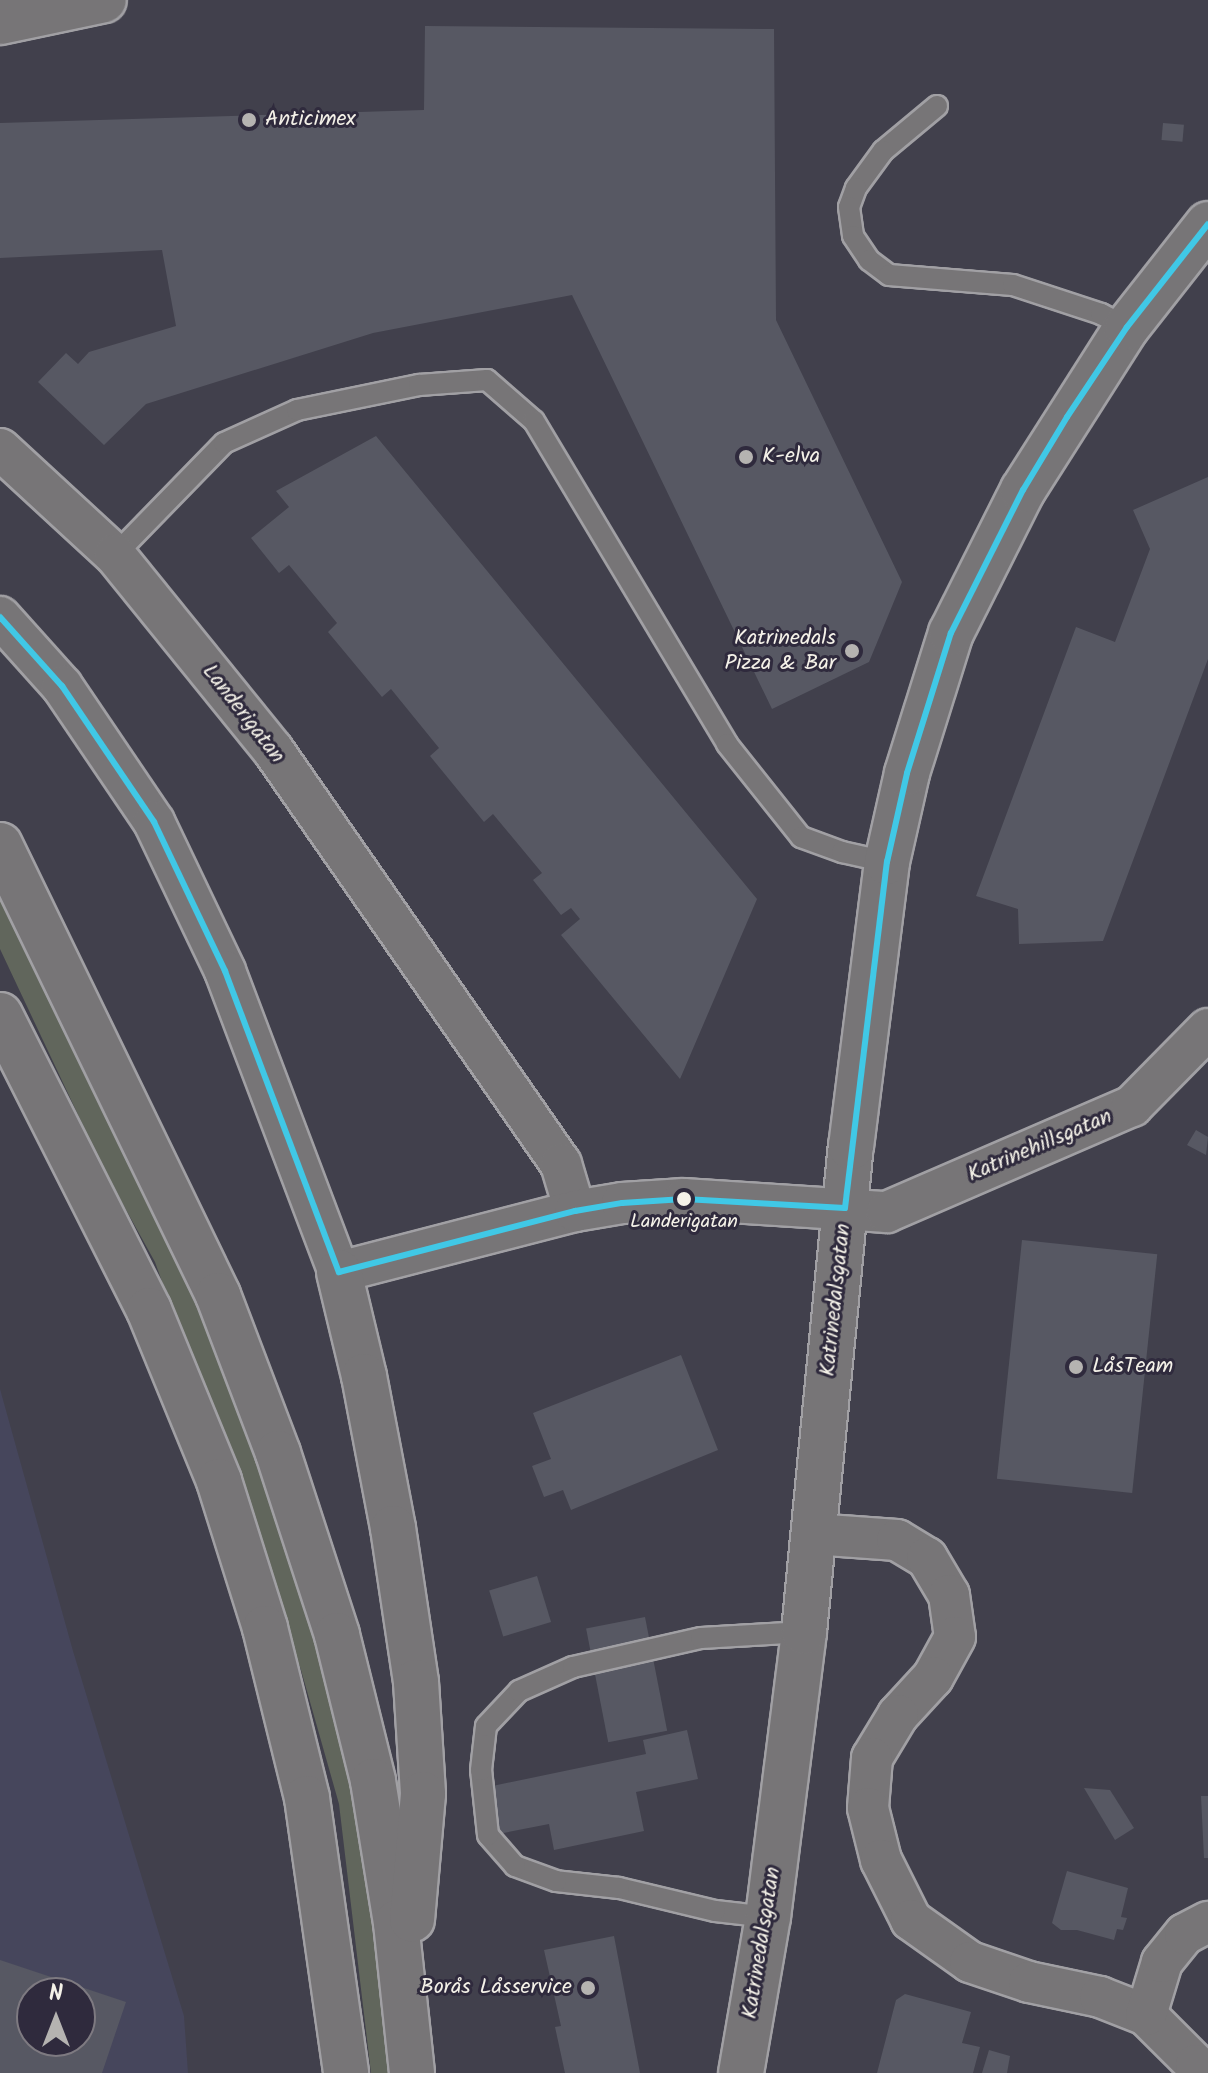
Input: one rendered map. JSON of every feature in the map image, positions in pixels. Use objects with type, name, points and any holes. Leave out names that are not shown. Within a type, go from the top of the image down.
[{"type":"main road","points":[[0,22],[104,0]]},
{"type":"main road","name":"Katrinedalsgatan","points":[[741,2073],[768,1917],[804,1632],[845,1208],[887,862],[907,773],[951,633],[1023,490],[1127,327],[1208,224]]},
{"type":"main road","points":[[0,845],[218,1295],[278,1453],[337,1635],[373,1781],[412,2073]]},
{"type":"main road","points":[[0,1015],[13,1056],[149,1310],[219,1481],[265,1628],[307,1798],[346,2073]]},
{"type":"main road","points":[[339,1272],[364,1376],[390,1513],[416,1682],[423,1794],[405,2003]]},
{"type":"street","name":"Landerigatan","points":[[0,449],[115,555],[273,750],[561,1164],[575,1211]]},
{"type":"street","points":[[0,617],[62,686],[154,822],[225,971],[339,1272]]},
{"type":"street","name":"Katrinehillsgatan","points":[[339,1272],[575,1211],[622,1203],[684,1199],[887,1212],[1132,1106],[1208,1029]]},
{"type":"street","points":[[813,1534],[897,1540],[927,1558],[949,1595],[955,1637],[933,1677],[898,1715],[872,1758],[868,1808],[881,1860],[911,1920],[970,1962],[1029,1982],[1100,1997],[1146,2015],[1196,2065],[1197,2073]]},
{"type":"street","points":[[1146,2015],[1162,1962],[1185,1934],[1208,1922]]},
{"type":"lane","points":[[937,106],[883,151],[856,188],[849,207],[853,236],[869,260],[889,275],[1013,285],[1101,314],[1127,327]]},
{"type":"lane","points":[[115,555],[224,443],[297,410],[419,385],[487,380],[534,421],[727,744],[801,837],[842,852],[887,862]]},
{"type":"lane","points":[[768,1917],[715,1911],[619,1888],[556,1881],[515,1866],[488,1835],[481,1770],[486,1726],[519,1691],[573,1667],[701,1638],[804,1632]]},
{"type":"shaded area","points":[[0,861],[198,1309],[296,1568],[345,1740],[368,1859],[389,2073],[371,2073],[339,1804],[301,1670],[155,1262],[105,1172],[0,949]]},
{"type":"shaded area","points":[[0,1389],[73,1651],[184,2016],[188,2073],[0,2073]]},
{"type":"building","name":"K-elva","points":[[425,26],[774,29],[776,320],[902,582],[869,662],[772,709],[572,295],[373,333],[146,404],[104,445],[38,382],[66,353],[78,364],[89,352],[176,326],[162,250],[0,258],[0,123],[424,110]]},
{"type":"building","points":[[1163,123],[1184,125],[1182,142],[1162,140]]},
{"type":"building","points":[[376,436],[757,899],[680,1079],[561,935],[580,919],[571,908],[561,915],[533,880],[542,873],[493,814],[484,822],[430,756],[439,748],[391,689],[382,697],[328,632],[337,623],[289,565],[279,573],[251,538],[289,507],[276,491]]},
{"type":"building","points":[[1208,477],[1208,659],[1103,941],[1019,944],[1018,909],[976,896],[1076,627],[1115,642],[1150,549],[1133,510]]},
{"type":"building","points":[[1196,1130],[1208,1137],[1206,1155],[1187,1145]]},
{"type":"building","name":"LåsTeam","points":[[1022,1240],[1157,1254],[1132,1493],[997,1479]]},
{"type":"building","points":[[681,1355],[718,1450],[571,1510],[563,1490],[544,1497],[532,1466],[551,1459],[533,1413]]},
{"type":"building","points":[[537,1576],[551,1622],[503,1637],[489,1591]]},
{"type":"building","points":[[645,1617],[667,1731],[608,1742],[586,1628]]},
{"type":"building","points":[[687,1730],[698,1779],[636,1792],[644,1831],[554,1850],[549,1824],[493,1835],[483,1788],[646,1754],[643,1740]]},
{"type":"building","points":[[1084,1788],[1110,1790],[1134,1828],[1115,1840]]},
{"type":"building","points":[[1201,1796],[1208,1796],[1208,1858],[1204,1858]]},
{"type":"building","points":[[1067,1871],[1128,1888],[1121,1917],[1127,1918],[1123,1930],[1117,1929],[1114,1940],[1077,1930],[1061,1930],[1052,1923]]},
{"type":"building","name":"Borås Låsservice","points":[[614,1936],[640,2073],[565,2073],[555,2027],[561,2026],[544,1950]]},
{"type":"building","points":[[0,1960],[51,1977],[16,1977],[16,2057],[96,2057],[96,1992],[126,2002],[102,2073],[0,2073]]},
{"type":"building","points":[[905,1994],[971,2012],[962,2043],[980,2047],[973,2073],[877,2073],[896,2000]]},
{"type":"building","points":[[989,2050],[1010,2056],[1007,2073],[982,2073]]},
{"type":"transit line","points":[[845,1208],[887,862],[907,773],[951,633],[1023,490],[1067,417],[1127,327],[1208,224]]},
{"type":"transit line","points":[[0,617],[62,686],[154,822],[225,971],[339,1272],[575,1211],[622,1203],[684,1199],[845,1208]]},
{"type":"place","name":"Anticimex","points":[[249,120]]},
{"type":"place","name":"K-elva","points":[[746,457]]},
{"type":"place","name":"Katrinedals Pizza & Bar","points":[[852,651]]},
{"type":"place","name":"Landerigatan","points":[[684,1199]]},
{"type":"place","name":"LåsTeam","points":[[1076,1367]]},
{"type":"place","name":"Borås Låsservice","points":[[588,1988]]}]
